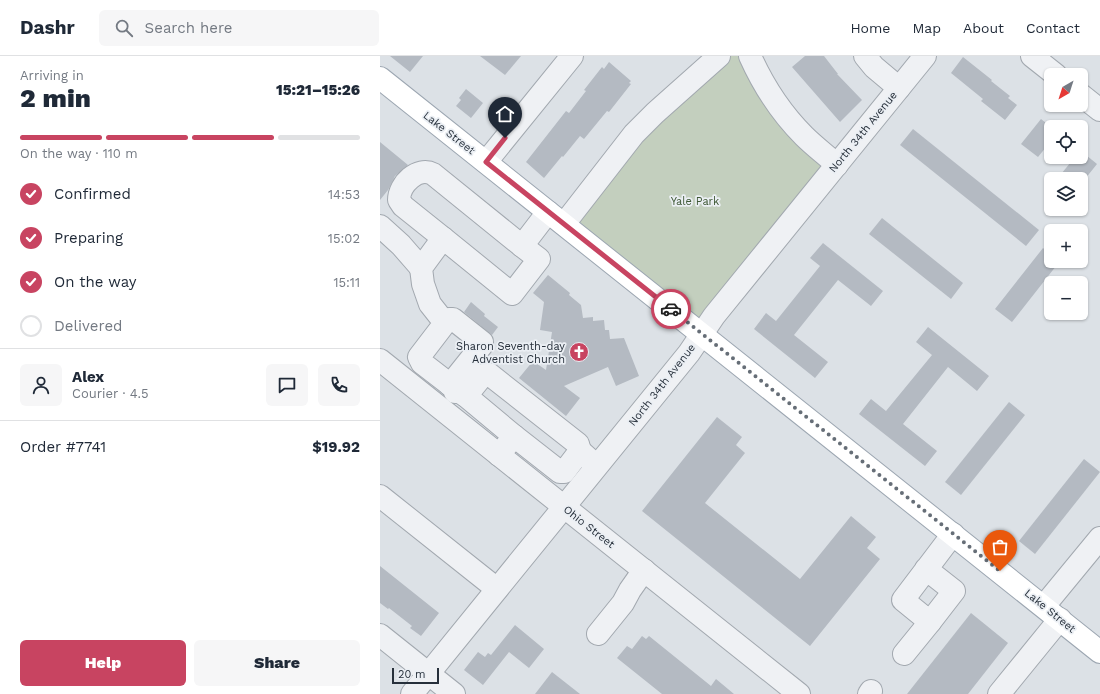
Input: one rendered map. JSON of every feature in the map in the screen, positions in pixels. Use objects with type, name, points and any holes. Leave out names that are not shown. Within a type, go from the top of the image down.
[{"type":"main road","name":"Lake Street","points":[[380,78],[1100,652]]},
{"type":"street","points":[[486,162],[572,56]]},
{"type":"street","points":[[522,246],[556,218],[655,113],[719,56]]},
{"type":"street","points":[[750,56],[778,106],[803,135],[836,165]]},
{"type":"street","points":[[865,56],[874,67],[899,88]]},
{"type":"street","name":"North 34th Avenue","points":[[412,694],[598,466],[689,352],[714,316],[925,56]]},
{"type":"street","points":[[1032,56],[1047,68]]},
{"type":"street","points":[[1088,101],[1100,110]]},
{"type":"street","points":[[424,171],[433,174],[539,259],[512,294],[443,238],[403,206],[399,200],[400,191],[412,177],[424,171]]},
{"type":"street","points":[[380,226],[401,245],[421,268],[423,284],[430,304],[445,323]]},
{"type":"street","points":[[421,268],[443,238]]},
{"type":"street","points":[[441,408],[458,390],[482,345],[482,342],[453,319],[449,319],[445,323],[419,357],[422,363],[458,390],[560,472],[564,472],[580,451]]},
{"type":"street","name":"Ohio Street","points":[[380,360],[799,694]]},
{"type":"street","points":[[458,390],[483,375],[489,374],[578,444],[580,451],[598,466]]},
{"type":"street","points":[[500,456],[514,436]]},
{"type":"street","points":[[380,496],[497,589]]},
{"type":"street","points":[[930,622],[903,600],[952,534]]},
{"type":"street","points":[[999,694],[1100,538]]},
{"type":"street","points":[[904,654],[954,591],[926,569]]},
{"type":"street","points":[[598,634],[623,603],[644,570]]},
{"type":"street","points":[[380,635],[454,694]]},
{"type":"green space","name":"Yale Park","points":[[731,56],[739,56],[748,74],[790,137],[823,168],[701,320],[577,221],[651,131]]},
{"type":"building","points":[[390,56],[423,56],[410,72]]},
{"type":"building","points":[[480,56],[521,56],[505,75]]},
{"type":"building","points":[[805,56],[824,56],[837,74],[862,100],[840,122],[792,67]]},
{"type":"building","points":[[963,57],[1010,96],[1008,98],[1017,105],[1005,120],[981,101],[983,99],[951,73]]},
{"type":"building","points":[[609,62],[631,81],[629,83],[631,84],[609,112],[607,111],[584,139],[580,136],[544,178],[526,162],[566,111],[569,113],[586,91],[584,90],[602,67],[604,69]]},
{"type":"building","points":[[466,89],[483,103],[471,118],[456,106],[461,100],[459,98]]},
{"type":"building","points":[[1041,119],[1044,121],[1044,150],[1038,157],[1021,144]]},
{"type":"building","points":[[913,129],[1039,230],[1026,246],[900,145]]},
{"type":"building","points":[[380,142],[408,165],[395,176],[388,190],[380,200]]},
{"type":"building","points":[[1088,157],[1097,164],[1088,175],[1088,172],[1063,172],[1069,164],[1088,164]]},
{"type":"building","points":[[882,218],[963,283],[951,299],[869,234]]},
{"type":"building","points":[[823,243],[883,291],[871,306],[838,280],[794,335],[828,362],[815,378],[754,329],[766,313],[776,321],[820,266],[810,258]]},
{"type":"building","points":[[1043,248],[1044,268],[1054,268],[1048,276],[1044,276],[1044,281],[1012,322],[995,309]]},
{"type":"building","points":[[548,275],[570,293],[569,295],[581,305],[583,318],[593,317],[593,321],[604,320],[605,330],[609,330],[610,339],[624,338],[639,376],[616,386],[608,367],[564,386],[580,398],[566,416],[519,378],[533,361],[546,370],[552,332],[540,330],[544,302],[533,293]]},
{"type":"building","points":[[471,302],[485,314],[484,316],[498,327],[492,335],[464,312]]},
{"type":"building","points":[[928,327],[989,376],[977,391],[948,367],[903,424],[937,451],[925,466],[859,414],[871,399],[886,411],[932,355],[916,342]]},
{"type":"building","points":[[1009,402],[1025,415],[961,495],[945,482]]},
{"type":"building","points":[[717,417],[742,437],[736,445],[745,453],[705,503],[800,579],[851,516],[876,537],[867,548],[880,559],[810,646],[642,511]]},
{"type":"building","points":[[1084,459],[1100,472],[1035,554],[1019,541]]},
{"type":"building","points":[[380,566],[439,613],[421,636],[410,628],[412,626],[380,603]]},
{"type":"building","points":[[971,613],[1008,643],[968,694],[907,694]]},
{"type":"building","points":[[515,625],[544,649],[529,668],[509,652],[483,685],[464,670],[478,652],[485,657],[488,653],[491,655]]},
{"type":"building","points":[[642,636],[646,639],[649,636],[711,686],[716,679],[734,694],[662,694],[617,658],[627,646],[632,649]]},
{"type":"building","points":[[552,672],[580,694],[535,694]]},
{"type":"way so far","points":[[671,309],[1000,571]]},
{"type":"place","name":"Sharon Seventh-day Adventist Church","points":[[579,352]]},
{"type":"route","points":[[505,138],[486,162],[671,309]]}]
